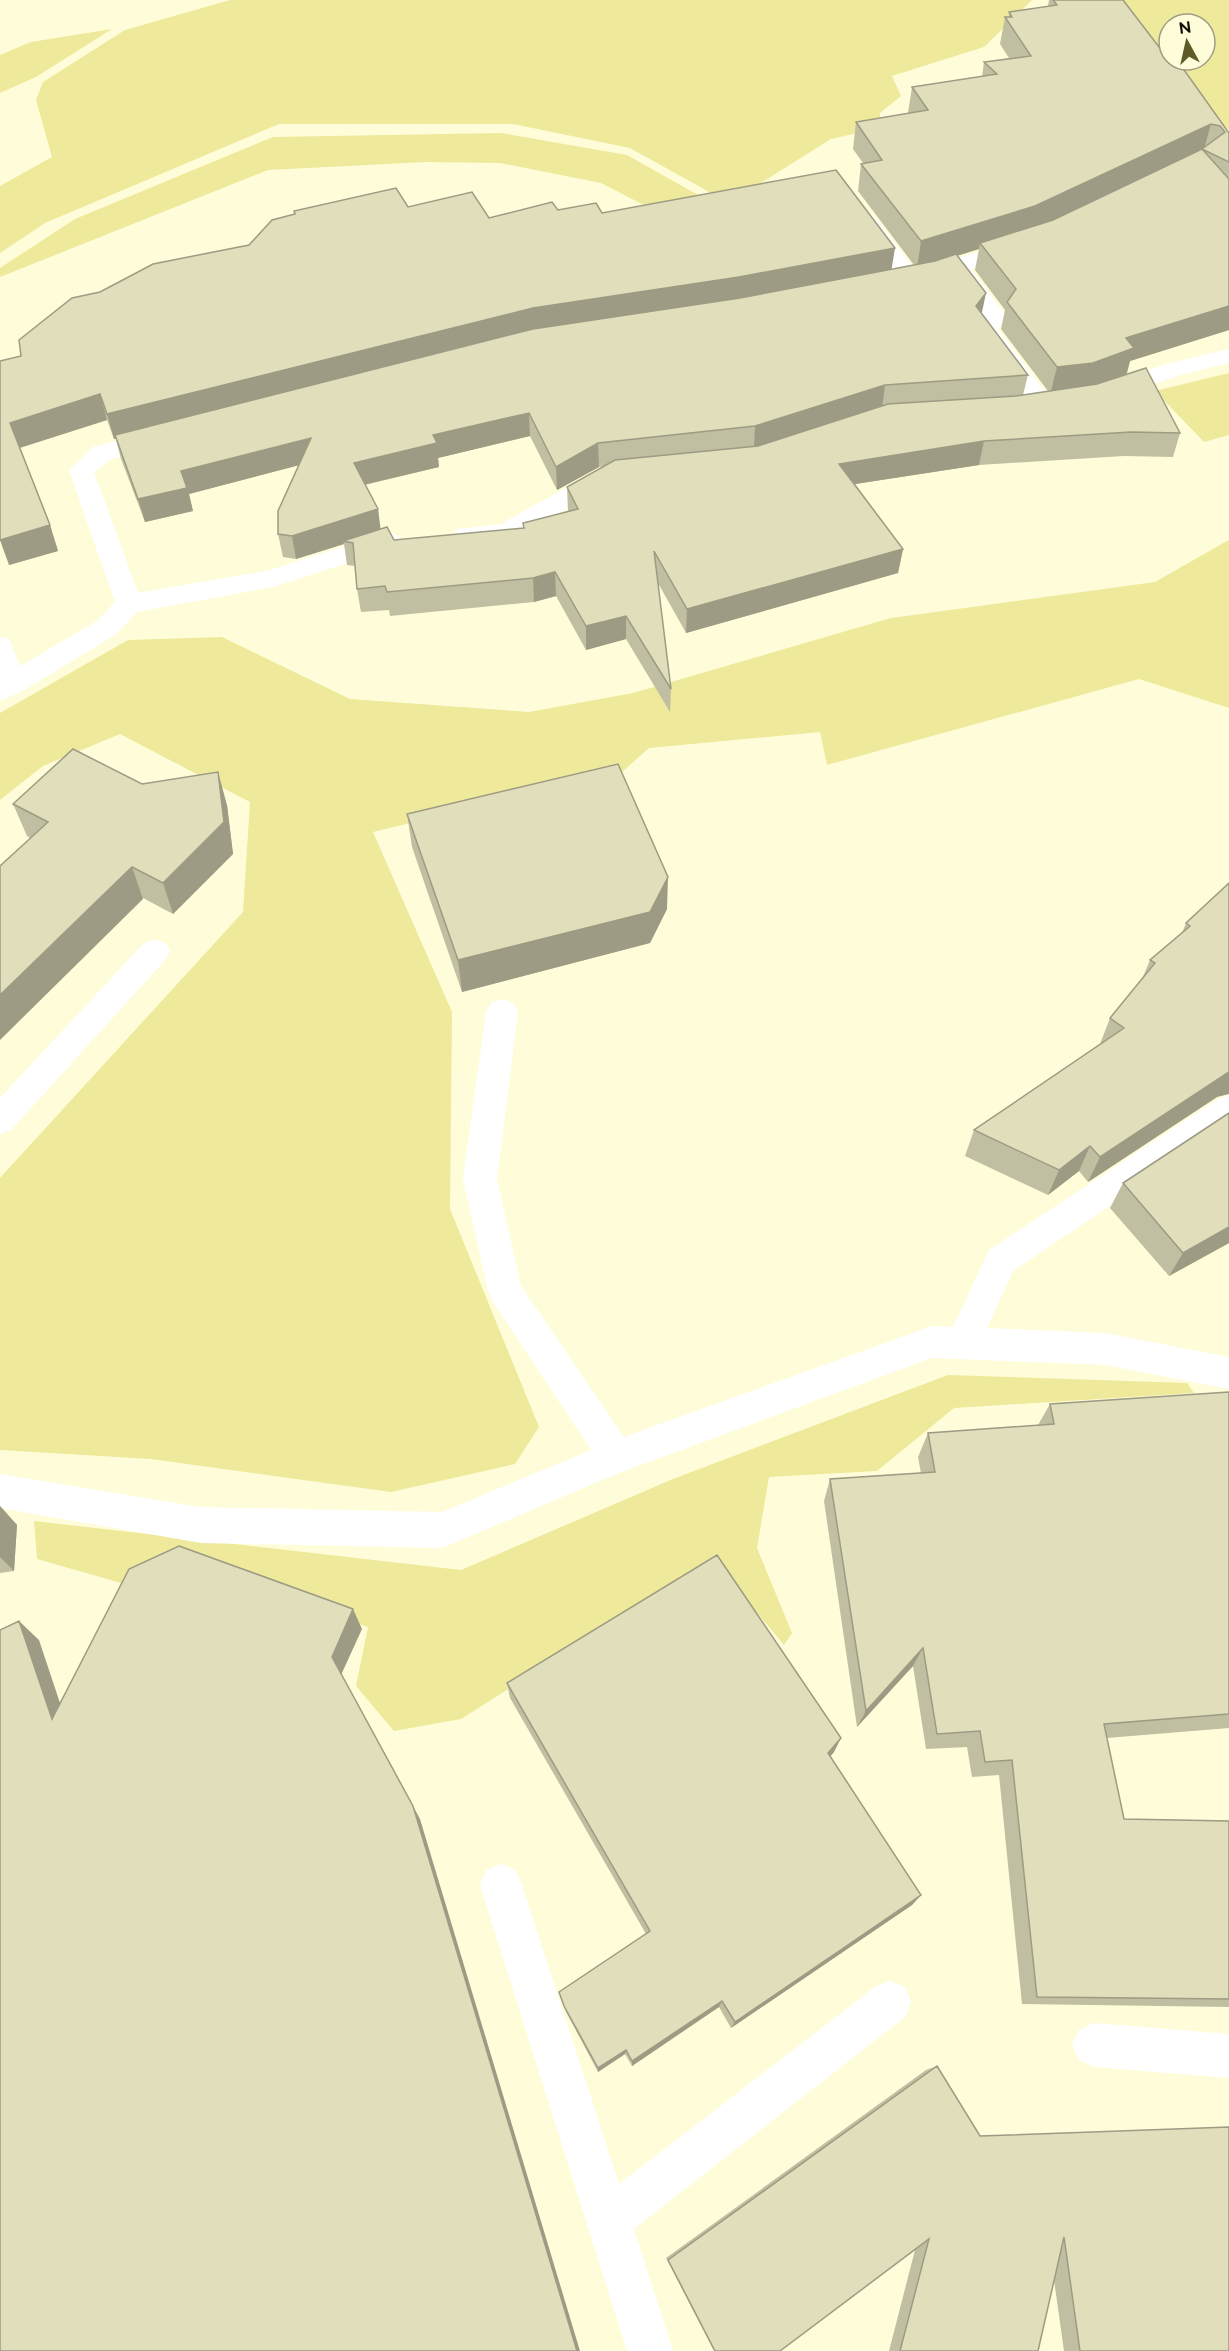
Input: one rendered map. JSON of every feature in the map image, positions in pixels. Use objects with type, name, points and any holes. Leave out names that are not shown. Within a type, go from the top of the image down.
[{"type":"street","points":[[851,201],[910,279]]},
{"type":"street","points":[[887,284],[958,267],[1038,240]]},
{"type":"street","points":[[958,267],[996,318],[985,328],[1055,403],[1229,356]]},
{"type":"street","points":[[129,604],[81,470],[102,453],[182,433]]},
{"type":"street","points":[[0,646],[6,688],[106,628],[129,604],[273,578],[391,540],[506,532],[608,475],[630,472]]},
{"type":"street","points":[[0,1120],[155,951]]},
{"type":"street","points":[[502,1012],[480,1179],[505,1291],[616,1457]]},
{"type":"street","points":[[963,1343],[1001,1261],[1229,1109]]},
{"type":"street","points":[[0,1491],[201,1525],[442,1530],[616,1457],[932,1342],[1105,1349],[1229,1373]]},
{"type":"street","points":[[501,1885],[650,2351]]},
{"type":"street","points":[[608,2221],[890,2002]]},
{"type":"street","points":[[1094,2045],[1229,2056]]},
{"type":"shaded area","points":[[230,0],[1032,0],[984,47],[892,76],[901,96],[880,113],[880,128],[831,139],[729,203],[630,148],[513,124],[279,124],[45,223],[0,253],[0,186],[52,157],[36,100],[43,82],[125,30]]},
{"type":"shaded area","points":[[1109,0],[1229,0],[1229,130],[1171,72],[1217,72],[1217,12],[1157,12],[1157,55]]},
{"type":"shaded area","points":[[112,29],[36,77],[0,93],[0,55],[31,42]]},
{"type":"shaded area","points":[[501,133],[627,155],[714,204],[667,217],[601,183],[500,163],[426,162],[268,170],[0,277],[0,268],[75,219],[273,137]]},
{"type":"shaded area","points":[[1229,373],[1229,435],[1204,442],[1155,391]]},
{"type":"shaded area","points":[[1229,541],[1229,708],[1139,679],[827,765],[820,732],[649,748],[622,772],[373,832],[452,1012],[450,1209],[539,1427],[515,1464],[391,1492],[151,1459],[0,1450],[0,1178],[243,912],[250,802],[120,734],[43,766],[0,800],[0,713],[128,640],[222,637],[350,699],[529,712],[633,693],[891,618],[1155,582]]},
{"type":"shaded area","points":[[948,1375],[1187,1383],[1194,1393],[954,1408],[877,1471],[769,1477],[757,1548],[792,1633],[784,1645],[713,1560],[461,1719],[394,1731],[356,1686],[368,1627],[161,1558],[135,1587],[37,1559],[34,1521],[461,1570],[673,1479]]},
{"type":"building","points":[[1053,0],[1123,0],[1157,44],[1157,72],[1186,72],[1229,133],[1229,162],[1202,149],[1225,132],[1220,126],[1211,124],[1035,206],[921,241],[861,164],[882,160],[856,122],[928,110],[912,87],[997,74],[984,62],[1031,56],[1005,17],[1012,17],[1009,12],[1057,5]]},
{"type":"building","points":[[1202,149],[1229,179],[1229,306],[1126,338],[1134,348],[1093,363],[1057,367],[1007,302],[1016,289],[980,243],[1053,220]]},
{"type":"building","points":[[836,170],[895,248],[739,277],[533,308],[107,414],[100,394],[10,423],[50,525],[0,540],[0,361],[21,356],[19,340],[72,298],[100,292],[153,264],[249,245],[272,220],[295,214],[294,211],[396,188],[408,207],[472,192],[489,218],[552,202],[558,210],[596,203],[602,213]]},
{"type":"building","points":[[956,254],[986,293],[976,306],[1028,375],[885,385],[755,426],[598,443],[556,467],[529,413],[433,435],[437,443],[354,463],[378,509],[292,536],[278,534],[278,511],[311,438],[181,471],[187,488],[138,499],[115,435],[533,329],[740,298],[935,261]]},
{"type":"building","points":[[1146,368],[1180,433],[1131,432],[984,441],[839,464],[903,549],[687,609],[654,551],[671,689],[626,616],[586,626],[555,572],[533,578],[387,592],[385,586],[357,589],[353,543],[343,541],[387,527],[394,540],[524,528],[523,523],[578,509],[567,487],[615,460],[758,446],[888,404],[1016,396],[1097,384]]},
{"type":"building","points":[[73,749],[142,784],[218,772],[224,822],[163,883],[132,867],[0,995],[0,866],[48,822],[13,804]]},
{"type":"building","points":[[618,764],[668,877],[650,912],[458,960],[407,814]]},
{"type":"building","points":[[1229,883],[1229,1072],[1100,1157],[1090,1146],[1059,1170],[974,1130],[1124,1028],[1110,1018],[1155,963],[1150,960],[1190,926],[1186,923]]},
{"type":"building","points":[[1229,1113],[1229,1227],[1183,1253],[1123,1183]]},
{"type":"building","points":[[1229,1392],[1229,1714],[1104,1724],[1124,1819],[1229,1821],[1229,1999],[1037,1997],[1012,1760],[985,1762],[980,1731],[937,1734],[923,1648],[866,1711],[830,1479],[935,1472],[928,1433],[1054,1424],[1050,1404]]},
{"type":"building","points":[[179,1546],[353,1609],[332,1657],[413,1806],[577,2351],[0,2351],[0,1630],[19,1621],[52,1719],[129,1569]]},
{"type":"building","points":[[717,1555],[841,1738],[828,1753],[921,1895],[735,2022],[722,2001],[632,2061],[626,2050],[598,2068],[564,2006],[559,1992],[650,1931],[507,1683]]},
{"type":"building","points":[[937,2066],[980,2136],[1229,2127],[1229,2351],[1080,2351],[1064,2237],[1038,2351],[900,2351],[929,2239],[780,2351],[715,2351],[668,2260]]}]
